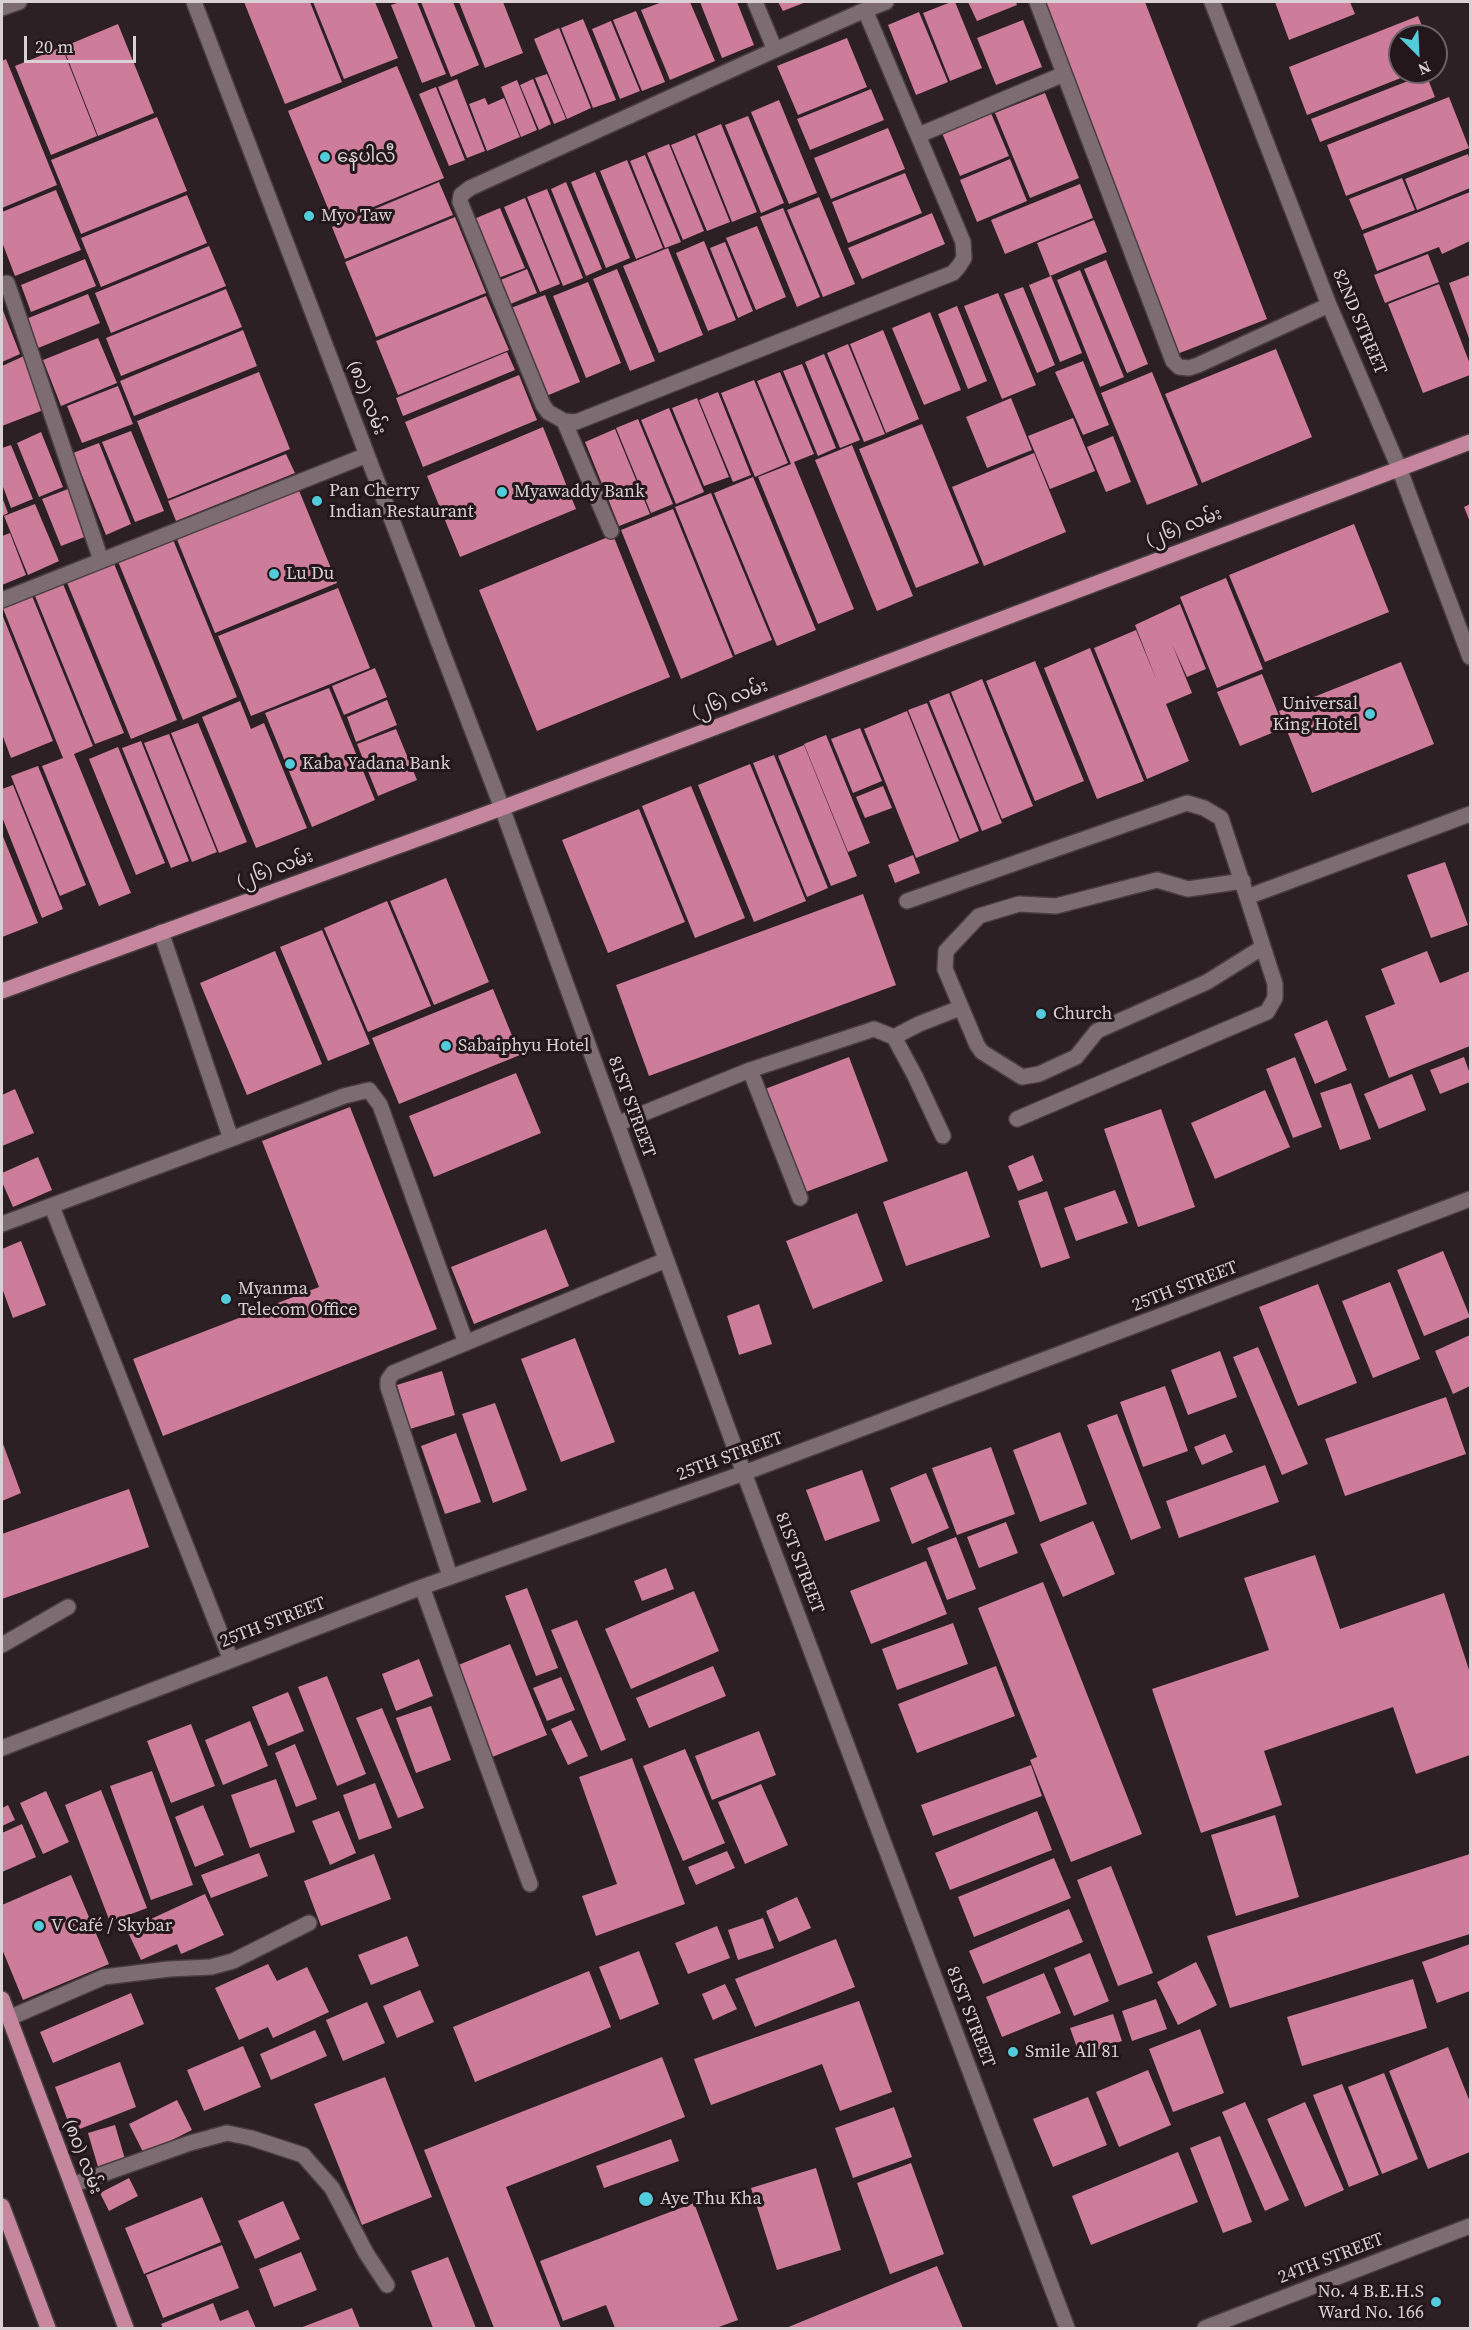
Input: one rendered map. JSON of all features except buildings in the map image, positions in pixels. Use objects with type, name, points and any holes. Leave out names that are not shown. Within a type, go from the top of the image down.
[{"type":"main road","name":"(၂၆) လမ်း","points":[[2,991],[502,807],[1470,442]]},
{"type":"main road","name":"(၈၀) လမ်း","points":[[2,1999],[126,2328]]},
{"type":"main road","points":[[2,2206],[48,2328]]},
{"type":"street","points":[[2,8],[19,2]]},
{"type":"street","name":"(၈၁) လမ်း","points":[[194,2],[502,807]]},
{"type":"street","points":[[755,2],[775,50]]},
{"type":"street","points":[[866,10],[963,242],[964,258],[953,273],[576,422],[554,417],[543,405],[460,202],[461,195],[470,188],[775,50],[866,10],[886,2]]},
{"type":"street","points":[[1037,2],[1173,361],[1179,366],[1189,368],[1198,365],[1329,305]]},
{"type":"street","name":"82ND STREET","points":[[1212,2],[1329,305],[1399,468],[1470,657]]},
{"type":"street","points":[[919,135],[1064,74]]},
{"type":"street","points":[[2,285],[7,283],[12,297],[100,560]]},
{"type":"street","points":[[564,421],[611,531]]},
{"type":"street","points":[[2,600],[367,455]]},
{"type":"street","points":[[907,901],[1187,803],[1204,808],[1221,818],[1275,984],[1275,998],[1267,1012],[1017,1119]]},
{"type":"street","name":"81ST STREET","points":[[502,807],[744,1473],[1067,2328]]},
{"type":"street","points":[[1248,897],[1470,813]]},
{"type":"street","points":[[1243,881],[1188,889],[1158,880],[1056,906],[1019,904],[979,916],[946,951],[945,969],[981,1052],[1022,1077],[1039,1074],[1076,1057],[1097,1031],[1206,982],[1263,947]]},
{"type":"street","points":[[161,932],[231,1139]]},
{"type":"street","points":[[894,1037],[919,1024],[960,1008]]},
{"type":"street","points":[[617,1124],[750,1070],[874,1029],[894,1037],[943,1136]]},
{"type":"street","points":[[750,1070],[800,1198]]},
{"type":"street","points":[[2,1224],[344,1096],[369,1090],[380,1105],[466,1343]]},
{"type":"street","name":"25TH STREET","points":[[2,1748],[450,1576],[744,1473],[1061,1355],[1470,1198]]},
{"type":"street","points":[[52,1207],[231,1660]]},
{"type":"street","points":[[450,1576],[388,1388],[388,1380],[393,1373],[404,1367],[666,1260]]},
{"type":"street","points":[[422,1587],[531,1884]]},
{"type":"street","points":[[2,1645],[68,1607]]},
{"type":"street","points":[[9,2018],[105,1977],[169,1969],[211,1967],[234,1961],[309,1923]]},
{"type":"street","points":[[72,2185],[190,2143],[227,2133],[251,2138],[303,2155],[332,2188],[366,2253],[387,2285]]},
{"type":"street","name":"24TH STREET","points":[[1205,2328],[1470,2226]]},
{"type":"place","name":"နေပါလီ","points":[[325,157]]},
{"type":"place","name":"Myo Taw","points":[[309,216]]},
{"type":"place","name":"Myawaddy Bank","points":[[502,492]]},
{"type":"place","name":"Pan Cherry Indian Restaurant","points":[[317,501]]},
{"type":"place","name":"Lu Du","points":[[274,574]]},
{"type":"place","name":"Universal King Hotel","points":[[1370,714]]},
{"type":"place","name":"Kaba Yadana Bank","points":[[290,764]]},
{"type":"place","name":"Church","points":[[1041,1014]]},
{"type":"place","name":"Sabaiphyu Hotel","points":[[446,1046]]},
{"type":"place","name":"Myanma Telecom Office","points":[[226,1299]]},
{"type":"place","name":"V Café / Skybar","points":[[39,1926]]},
{"type":"place","name":"Smile All 81","points":[[1013,2052]]},
{"type":"place","name":"Aye Thu Kha","points":[[646,2199]]},
{"type":"place","name":"No. 4 B.E.H.S Ward No. 166","points":[[1436,2302]]}]
